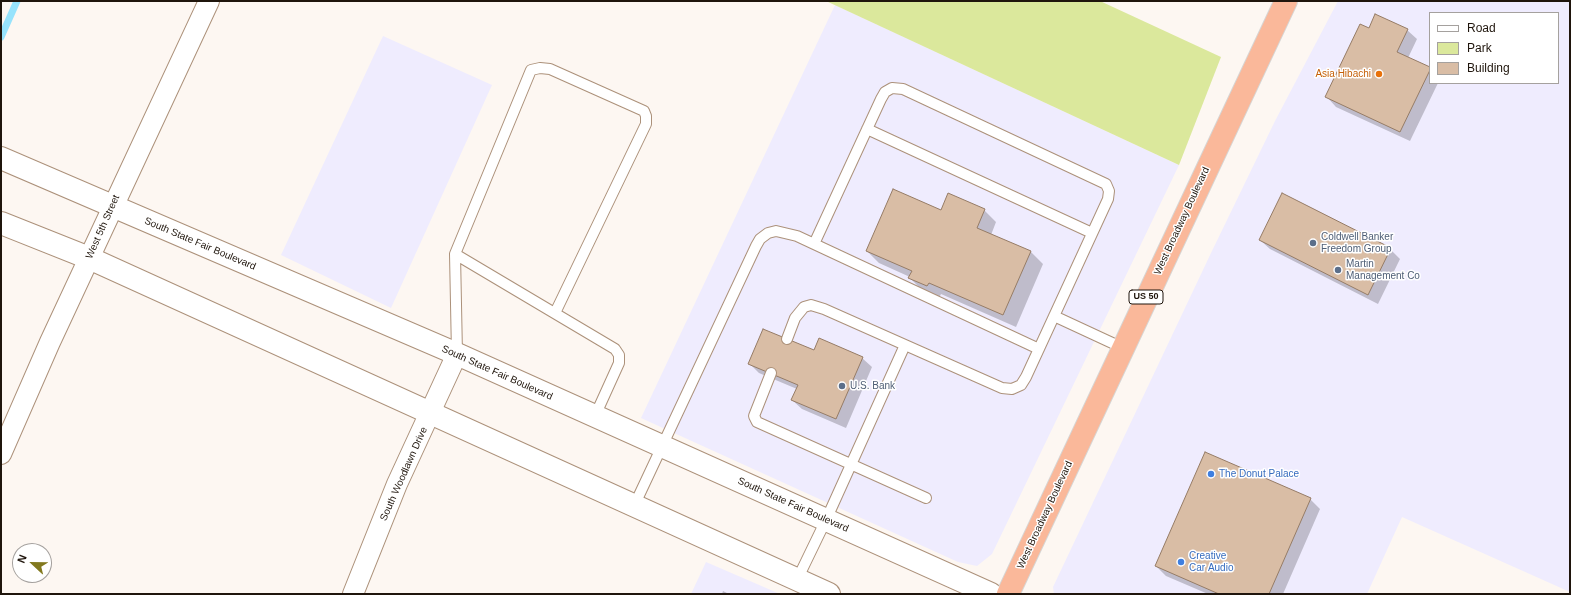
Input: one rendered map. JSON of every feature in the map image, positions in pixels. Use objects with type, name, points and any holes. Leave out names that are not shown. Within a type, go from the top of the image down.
[{"type":"highway","name":"West Broadway Boulevard","points":[[1008,594],[1286,1]]},
{"type":"street","name":"West 5th Street","points":[[1,454],[112,206],[209,1]]},
{"type":"street","name":"South State Fair Boulevard","points":[[1,158],[457,354],[991,594]]},
{"type":"street","points":[[1,223],[89,258],[828,594]]},
{"type":"street","name":"South Woodlawn Drive","points":[[353,594],[397,484],[431,414],[457,354]]},
{"type":"lane","points":[[457,354],[455,254],[531,70],[540,68],[550,69],[644,111],[646,116],[646,124],[555,313]]},
{"type":"lane","points":[[786,339],[795,318],[804,307],[811,305],[824,309],[1002,388],[1012,389],[1021,384],[1026,377],[1108,199],[1109,191],[1106,184],[903,89],[892,88],[885,92],[814,244]]},
{"type":"lane","points":[[867,129],[1092,233]]},
{"type":"lane","points":[[634,506],[760,239],[768,233],[776,232],[797,236],[1039,349]]},
{"type":"lane","points":[[455,254],[615,349],[619,355],[618,363],[595,416]]},
{"type":"lane","points":[[1054,316],[1123,348]]},
{"type":"lane","points":[[797,580],[852,465],[906,345]]},
{"type":"lane","points":[[771,373],[754,416],[757,422],[926,498]]},
{"type":"shaded area","points":[[1338,1],[1570,1],[1570,592],[1402,517],[1367,594],[1054,594],[1053,587],[1275,121]]},
{"type":"shaded area","points":[[835,5],[1179,165],[992,554],[977,566],[958,562],[641,418]]},
{"type":"shaded area","points":[[383,36],[492,85],[391,308],[281,255]]},
{"type":"shaded area","points":[[706,562],[780,594],[691,594]]},
{"type":"green space","points":[[826,1],[1100,1],[1221,57],[1179,165]]},
{"type":"building","points":[[1375,14],[1408,29],[1397,52],[1429,67],[1429,72],[1400,132],[1325,97],[1360,24],[1369,28]]},
{"type":"building","points":[[893,189],[941,210],[948,193],[985,209],[977,228],[1031,251],[1003,315],[929,283],[927,286],[908,278],[912,271],[866,251]]},
{"type":"building","points":[[1282,193],[1391,248],[1368,295],[1259,240]]},
{"type":"building","points":[[763,329],[814,350],[819,338],[863,357],[836,419],[791,400],[798,385],[748,364]]},
{"type":"building","points":[[1205,452],[1311,498],[1269,594],[1219,594],[1155,566]]},
{"type":"waterway","points":[[1,37],[17,1]]},
{"type":"place","name":"Asia Hibachi","points":[[1379,74]]},
{"type":"place","name":"Coldwell Banker Freedom Group","points":[[1313,243]]},
{"type":"place","name":"Martin Management Co","points":[[1338,270]]},
{"type":"place","name":"U.S. Bank","points":[[842,386]]},
{"type":"place","name":"The Donut Palace","points":[[1211,474]]},
{"type":"place","name":"Creative Car Audio","points":[[1181,562]]}]
